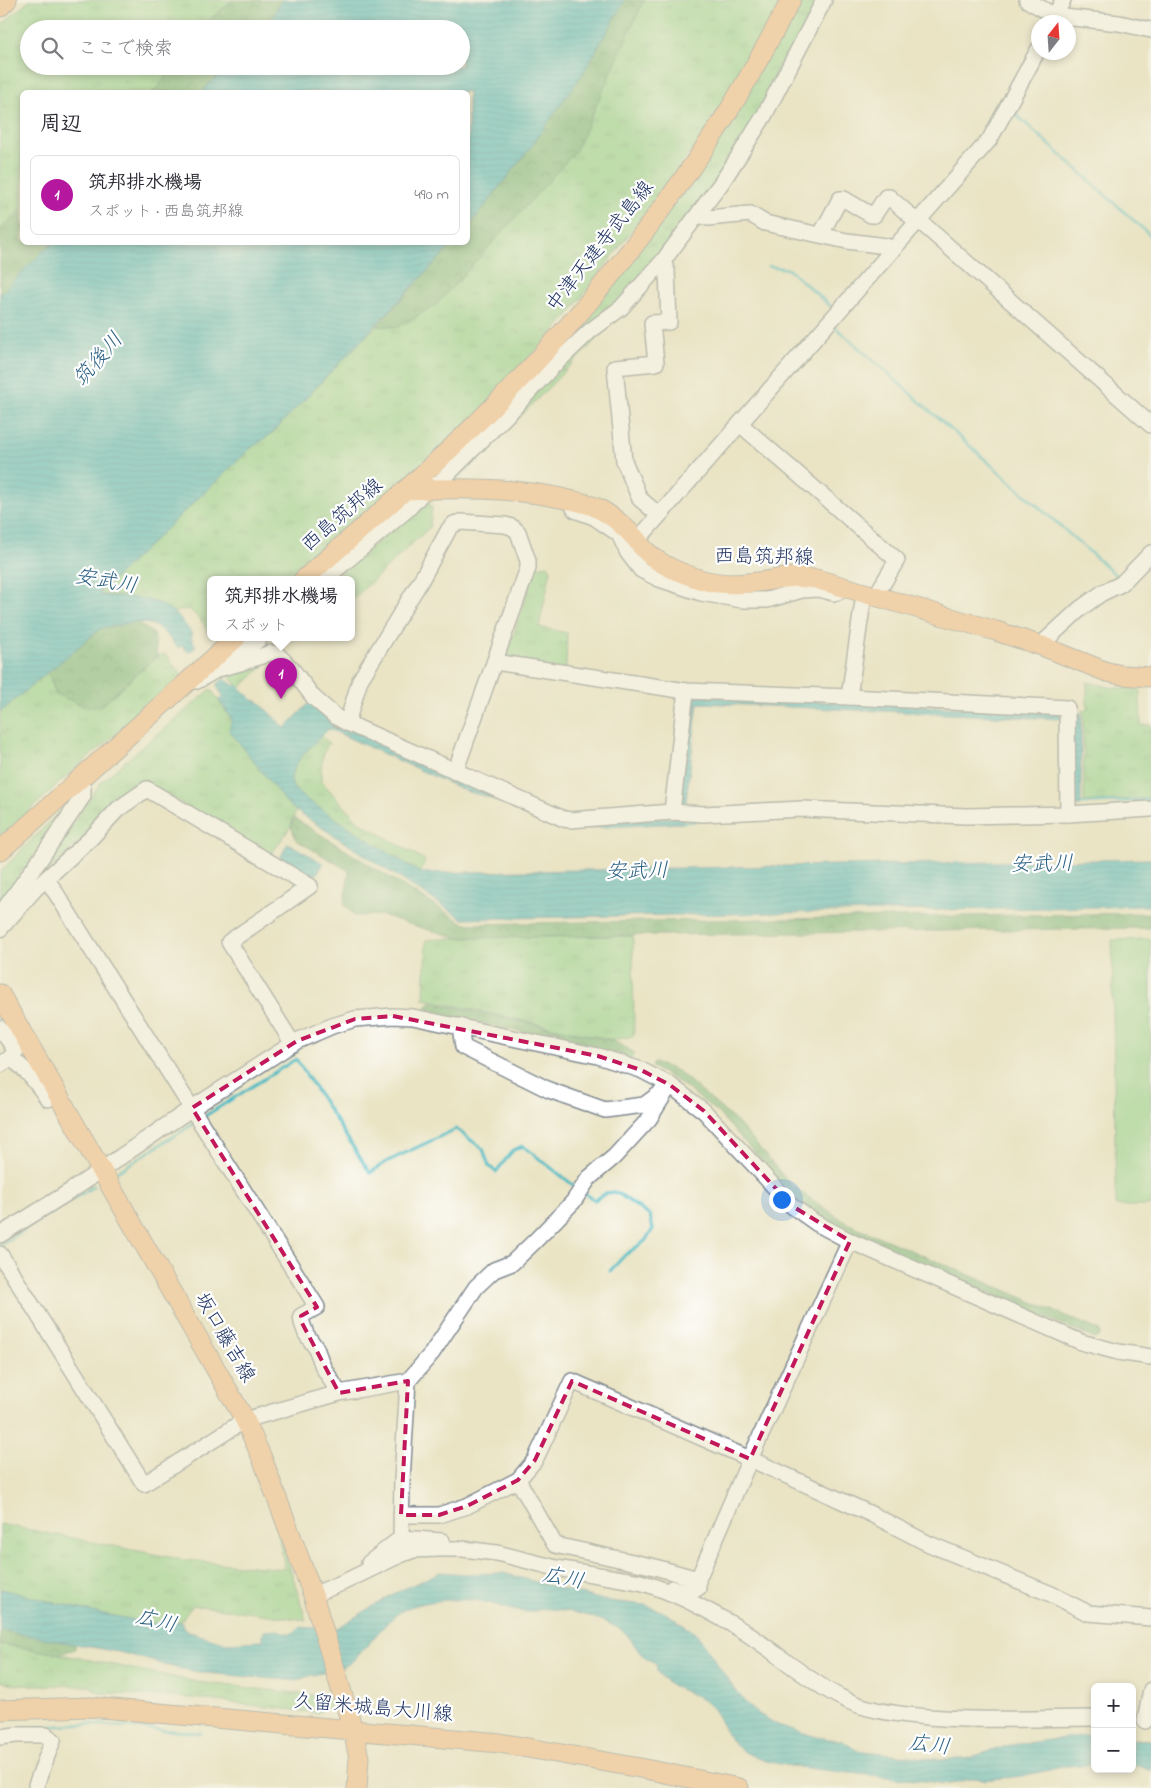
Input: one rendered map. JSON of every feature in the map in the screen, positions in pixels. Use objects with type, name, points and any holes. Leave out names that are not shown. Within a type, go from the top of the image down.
[{"type":"main road","points":[[0,6],[7,0]]},
{"type":"main road","name":"中津天建寺武島線","points":[[406,490],[482,418],[538,359],[643,235],[709,142],[754,68],[791,0]]},
{"type":"main road","name":"西島筑邦線","points":[[308,576],[406,490],[504,490],[530,492],[574,501],[600,509],[620,522],[647,552],[659,562],[676,571],[700,579],[721,584],[738,585],[795,577],[816,579],[870,596],[996,630],[1107,672],[1122,676],[1151,677]]},
{"type":"main road","points":[[0,850],[233,641]]},
{"type":"main road","name":"坂口藤吉線","points":[[0,994],[245,1420],[262,1458],[313,1598],[350,1721],[359,1758],[357,1788]]},
{"type":"main road","name":"久留米城島大川線","points":[[0,1710],[90,1707],[350,1721],[500,1743],[738,1788]]},
{"type":"street","points":[[329,576],[408,509],[426,489],[439,483],[553,366],[590,331],[621,308],[663,261],[722,182],[764,116],[824,0]]},
{"type":"street","points":[[1027,0],[1048,15]]},
{"type":"street","points":[[1056,15],[1063,0]]},
{"type":"street","points":[[1076,20],[1119,23],[1151,30]]},
{"type":"street","points":[[636,538],[642,535],[990,139],[1033,60]]},
{"type":"street","points":[[820,234],[840,199],[844,199],[874,215],[886,197],[890,197],[1151,425]]},
{"type":"street","points":[[698,215],[708,218],[750,214],[765,223],[894,249]]},
{"type":"street","points":[[659,515],[640,499],[624,461],[615,368],[656,363],[652,323],[669,322],[667,271],[663,261]]},
{"type":"street","points":[[740,424],[898,560],[878,590],[870,596],[849,697]]},
{"type":"street","points":[[574,501],[573,506],[575,510],[594,517],[619,534],[628,553],[641,570],[659,579],[701,593],[742,600],[768,600],[802,590],[818,589],[834,593],[846,589]]},
{"type":"street","points":[[347,723],[360,680],[454,524],[461,522],[512,527],[518,532],[528,561],[528,568],[455,772]]},
{"type":"street","points":[[1042,646],[1081,608],[1102,593],[1121,584],[1151,553]]},
{"type":"street","points":[[227,666],[256,641]]},
{"type":"street","points":[[187,681],[198,681],[218,669],[270,653],[277,654],[291,668],[314,698],[336,717],[455,772],[570,820],[672,812],[704,814],[802,809],[966,816],[1068,814],[1151,809]]},
{"type":"street","points":[[495,662],[686,691],[1067,708],[1068,814]]},
{"type":"street","points":[[672,812],[686,691]]},
{"type":"street","points":[[0,915],[83,796],[83,788],[79,779]]},
{"type":"street","points":[[0,929],[35,889],[91,838],[118,809],[147,789],[310,886],[229,942],[293,1044]]},
{"type":"street","points":[[47,880],[317,1307],[301,1316],[302,1323],[306,1334],[316,1348],[323,1368],[339,1394]]},
{"type":"street","points":[[0,1235],[72,1190],[192,1108],[293,1044],[332,1026],[356,1019],[393,1016],[413,1017],[598,1056],[641,1070],[670,1085],[704,1111],[792,1206],[816,1223],[850,1241],[1082,1342],[1118,1352],[1151,1357]]},
{"type":"street","points":[[460,1026],[463,1047],[549,1090],[605,1110],[644,1105],[670,1085]]},
{"type":"street","points":[[0,1028],[16,1051],[5,1062]]},
{"type":"street","points":[[5,1062],[19,1064],[33,1078],[48,1099],[57,1094]]},
{"type":"street","points":[[402,1538],[402,1480],[408,1381],[432,1353],[476,1287],[494,1270],[512,1262],[535,1242],[573,1202],[588,1178],[614,1157],[649,1119],[670,1085]]},
{"type":"street","points":[[654,1586],[664,1585],[691,1592],[698,1588],[698,1579],[750,1458],[850,1241]]},
{"type":"street","points":[[0,1254],[144,1484],[245,1420],[339,1394],[408,1381]]},
{"type":"street","points":[[401,1515],[438,1515],[467,1506],[518,1480],[535,1460],[572,1381],[750,1458],[874,1515],[926,1543],[1051,1594],[1088,1613],[1151,1618]]},
{"type":"street","points":[[518,1480],[555,1545],[651,1566],[698,1579]]},
{"type":"street","points":[[365,1571],[370,1561],[402,1538],[439,1541],[455,1544],[463,1549]]},
{"type":"street","points":[[313,1598],[365,1571],[413,1550],[463,1549],[497,1554],[556,1568],[654,1586],[700,1607],[742,1631],[818,1685],[860,1706],[888,1713],[946,1719],[1091,1718]]},
{"type":"street","points":[[1143,1721],[1151,1690]]},
{"type":"street","points":[[0,1737],[46,1735],[53,1740],[36,1784],[37,1788]]},
{"type":"highlighted area","points":[[393,1016],[598,1056],[641,1070],[670,1085],[704,1111],[792,1206],[850,1241],[750,1459],[572,1381],[535,1460],[518,1480],[467,1506],[439,1515],[401,1515],[408,1381],[339,1393],[302,1323],[301,1316],[317,1307],[192,1108],[297,1041],[355,1019]]},
{"type":"green space","points":[[30,0],[233,0],[209,20],[20,20],[20,75],[167,75],[155,90],[20,90],[20,210],[0,230],[0,26]]},
{"type":"green space","points":[[233,0],[282,0],[271,20],[209,20]]},
{"type":"green space","points":[[625,0],[644,0],[575,152],[436,305],[399,327],[376,326],[452,245],[470,245],[470,224],[529,149],[583,73]]},
{"type":"green space","points":[[644,0],[783,0],[704,135],[566,318],[476,416],[298,576],[207,576],[207,630],[203,623],[189,609],[174,612],[146,600],[100,595],[100,592],[251,448],[271,434],[376,326],[399,327],[466,245],[470,245],[470,241],[612,68]]},
{"type":"green space","points":[[800,0],[819,0],[736,154],[659,259],[618,306],[436,481],[425,479],[581,321]]},
{"type":"green space","points":[[167,75],[218,75],[204,90],[155,90]]},
{"type":"green space","points":[[20,210],[20,245],[51,245],[41,253],[0,295],[0,230]]},
{"type":"green space","points":[[611,324],[456,482],[444,483],[578,346]]},
{"type":"green space","points":[[427,499],[432,508],[430,527],[355,597],[355,576],[337,576]]},
{"type":"green space","points":[[548,565],[551,570],[539,627],[567,633],[566,670],[505,661],[535,567]]},
{"type":"green space","points":[[136,622],[154,634],[157,656],[102,705],[85,707],[56,694],[48,672],[101,628]]},
{"type":"green space","points":[[165,654],[183,677],[68,775],[0,838],[0,712],[48,672],[56,695],[102,705],[157,656]]},
{"type":"green space","points":[[271,659],[240,688],[227,674]]},
{"type":"green space","points":[[1087,682],[1114,688],[1140,689],[1141,725],[1151,725],[1151,798],[1084,802],[1083,710],[1087,710]]},
{"type":"green space","points":[[211,689],[285,801],[296,811],[291,826],[270,856],[144,781],[23,895],[102,781]]},
{"type":"green space","points":[[322,736],[329,743],[323,756],[321,781],[358,821],[425,860],[420,873],[304,798],[294,788],[291,773],[294,766],[305,752]]},
{"type":"green space","points":[[74,797],[72,805],[0,902],[0,872]]},
{"type":"green space","points":[[294,818],[465,924],[1151,913],[1151,928],[459,938],[382,915],[355,916],[344,905],[349,871],[296,840],[291,826]]},
{"type":"green space","points":[[633,936],[634,1036],[612,1040],[424,999],[426,940]]},
{"type":"green space","points":[[1151,939],[1151,1206],[1116,1206],[1112,940]]},
{"type":"green space","points":[[430,1002],[612,1040],[635,1053],[632,1059],[572,1042],[429,1013],[426,1008]]},
{"type":"green space","points":[[654,1062],[678,1071],[739,1124],[792,1186],[847,1223],[1099,1330],[1101,1335],[1095,1339],[845,1231],[799,1202],[717,1112],[680,1083],[652,1067]]},
{"type":"green space","points":[[274,1515],[306,1620],[193,1605],[181,1621],[168,1626],[92,1612],[0,1589],[0,1524],[185,1560],[285,1569]]},
{"type":"green space","points":[[0,1630],[75,1644],[75,1649],[60,1654],[0,1644]]},
{"type":"green space","points":[[0,1644],[60,1654],[197,1682],[329,1697],[330,1706],[318,1713],[191,1698],[100,1693],[90,1686],[18,1685],[0,1681]]},
{"type":"water","points":[[282,0],[625,0],[583,73],[529,149],[470,224],[470,90],[204,90],[218,75],[470,75],[470,20],[270,20]]},
{"type":"water","points":[[51,245],[452,245],[271,434],[251,448],[100,592],[100,595],[138,598],[164,606],[175,613],[186,625],[193,635],[191,637],[196,647],[189,652],[181,646],[178,648],[161,629],[150,624],[136,622],[101,628],[0,712],[0,295],[41,253]]},
{"type":"water","name":"安武川","points":[[224,678],[234,686],[237,685],[253,700],[258,701],[285,728],[310,702],[558,821],[555,826],[485,796],[468,792],[329,729],[309,748],[297,764],[291,780],[293,787],[304,798],[420,873],[1151,859],[1151,906],[463,919],[296,811],[285,801],[229,730],[232,719],[219,700],[223,696],[216,685]]},
{"type":"water","points":[[692,696],[1061,712],[1061,719],[698,703],[685,808],[678,807]]},
{"type":"water","points":[[1072,713],[1081,713],[1081,806],[1073,806]]},
{"type":"water","points":[[683,817],[683,823],[569,829],[569,823]]},
{"type":"water","points":[[288,843],[323,863],[315,877],[280,858]]},
{"type":"water","points":[[440,1572],[465,1574],[503,1573],[603,1600],[645,1605],[664,1612],[697,1634],[745,1702],[757,1713],[778,1725],[817,1737],[843,1741],[856,1750],[935,1759],[965,1759],[1010,1745],[1091,1735],[1091,1764],[1067,1766],[1022,1776],[984,1780],[975,1778],[949,1784],[806,1768],[766,1761],[746,1753],[738,1747],[728,1736],[715,1713],[705,1701],[666,1681],[658,1673],[655,1664],[638,1651],[627,1635],[620,1629],[595,1618],[560,1610],[548,1609],[525,1612],[481,1601],[465,1600],[436,1601],[417,1605],[401,1611],[393,1617],[357,1656],[344,1667],[297,1681],[204,1673],[176,1668],[123,1653],[0,1630],[0,1589],[92,1612],[168,1626],[181,1621],[186,1631],[227,1643],[260,1641],[264,1638],[262,1636],[264,1631],[277,1630],[291,1633],[300,1627],[337,1628],[393,1594]]},
{"type":"water","points":[[1136,1739],[1151,1740],[1151,1771],[1136,1766]]},
{"type":"waterway","points":[[1013,112],[1151,236]]},
{"type":"waterway","points":[[768,266],[788,269],[834,309]]},
{"type":"waterway","points":[[834,326],[1118,577]]},
{"type":"waterway","points":[[1082,804],[1151,800]]},
{"type":"waterway","points":[[683,822],[696,821]]},
{"type":"waterway","points":[[202,1118],[296,1059],[370,1173],[386,1162],[456,1129],[483,1149],[489,1166],[496,1172],[513,1150],[523,1146],[577,1188]]},
{"type":"waterway","points":[[117,1172],[195,1123]]},
{"type":"waterway","points":[[0,1245],[94,1186]]},
{"type":"waterway","points":[[584,1193],[595,1200],[606,1193],[614,1192],[650,1216],[653,1229],[645,1241],[625,1255],[610,1271]]},
{"type":"waterway","points":[[24,1728],[90,1724],[200,1733]]},
{"type":"place","name":"筑邦排水機場","points":[[281,699]]},
{"type":"water label","name":"筑後川","points":[[99,360]]},
{"type":"water label","name":"広川","points":[[563,1579]]},
{"type":"water label","name":"広川","points":[[156,1622]]},
{"type":"water label","name":"広川","points":[[929,1746]]}]
